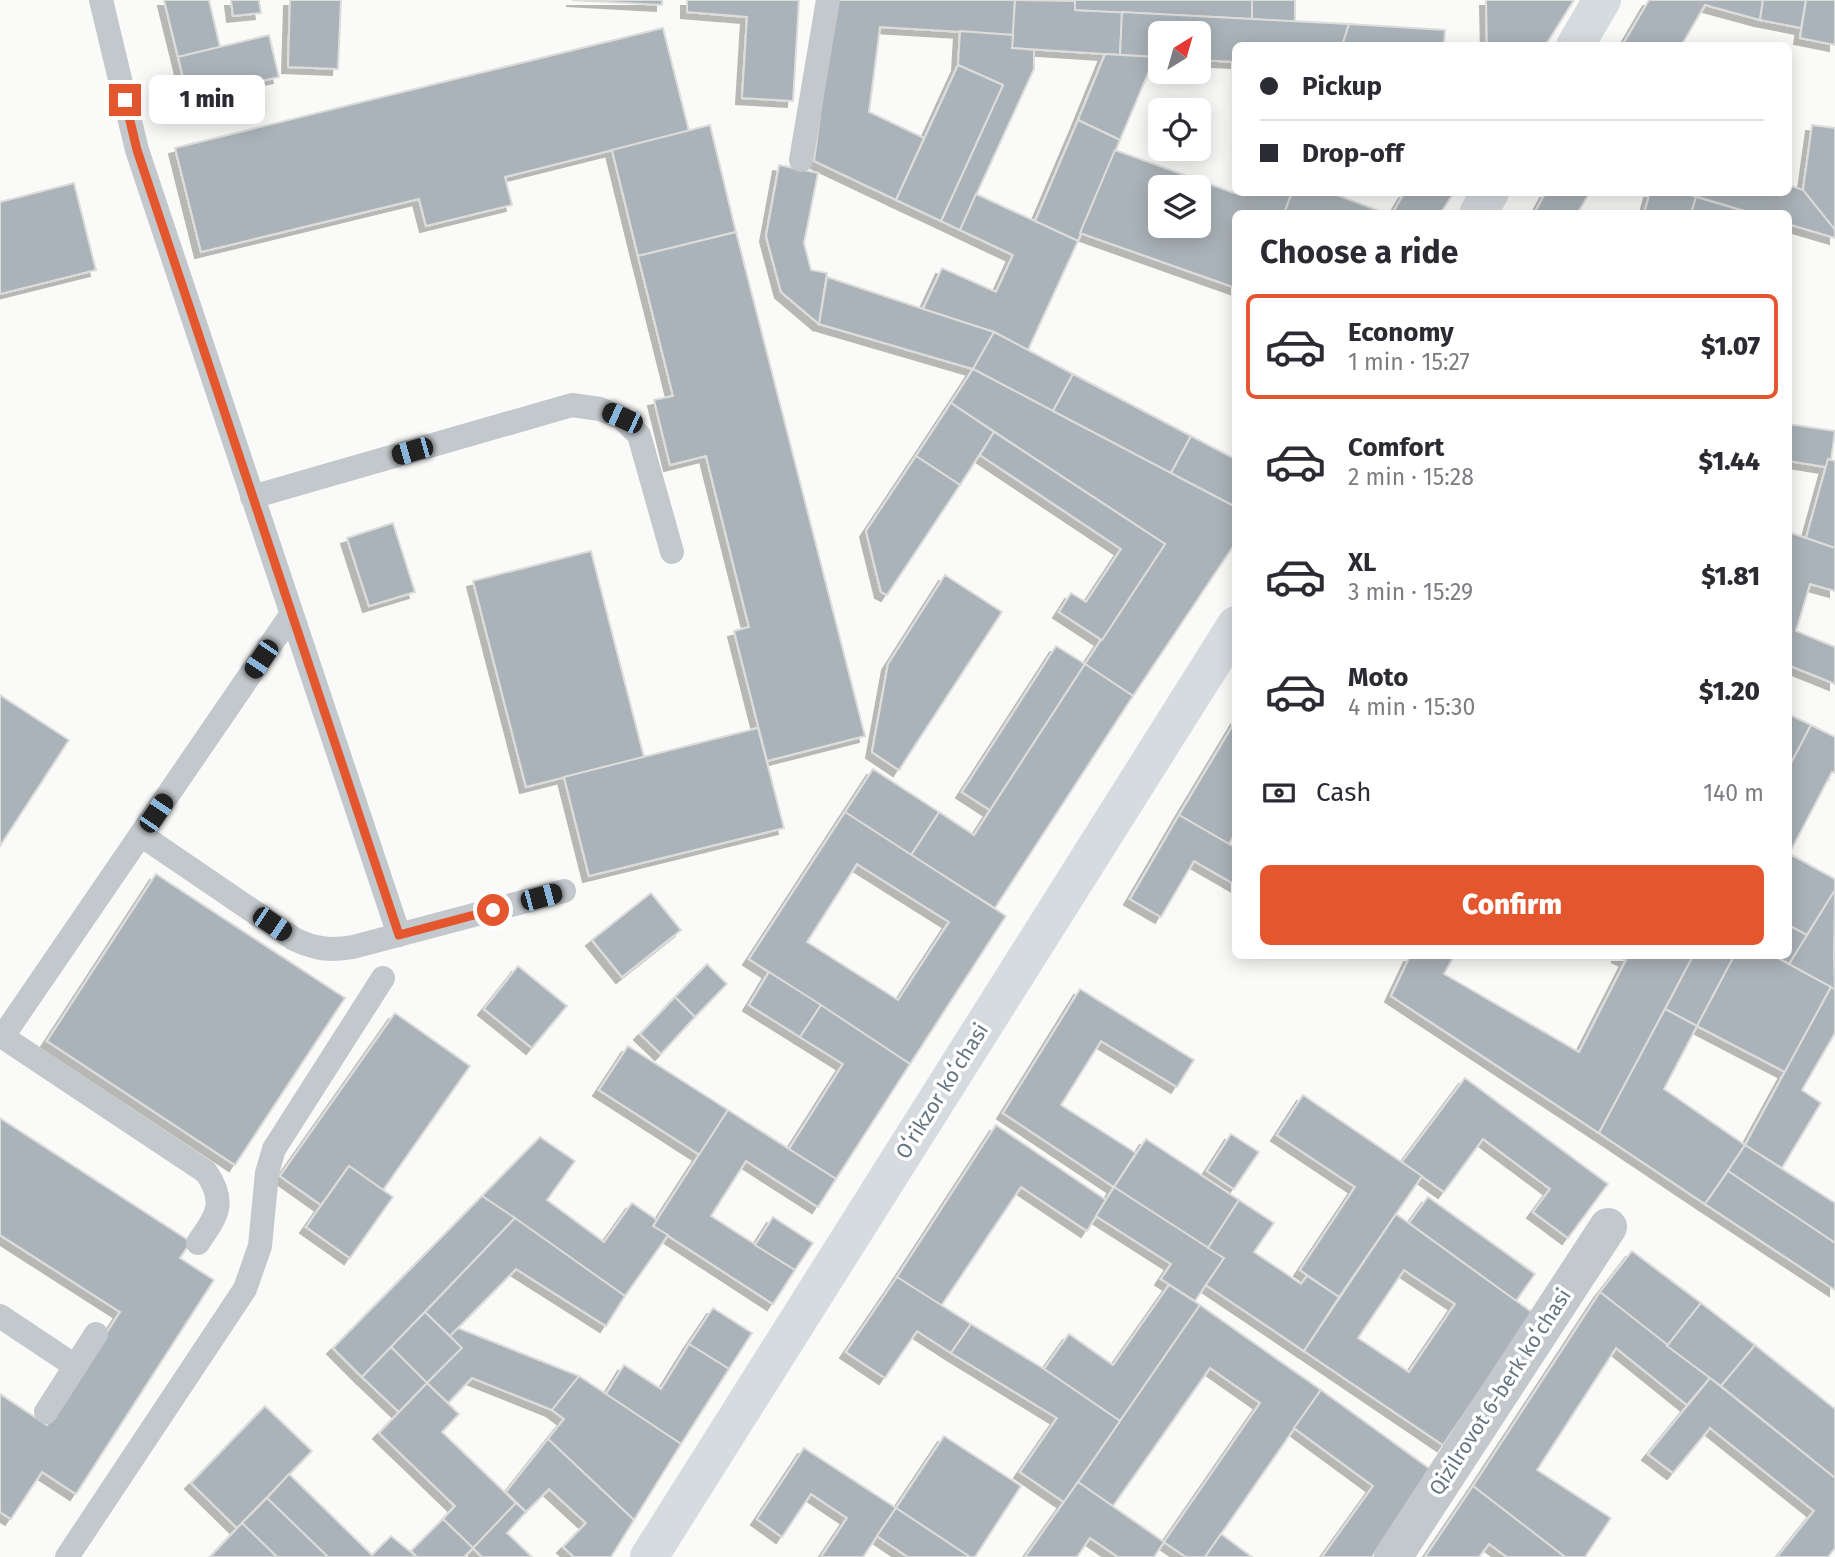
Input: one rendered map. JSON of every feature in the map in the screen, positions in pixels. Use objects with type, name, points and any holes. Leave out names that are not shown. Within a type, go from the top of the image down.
[{"type":"main road","points":[[1577,42],[1602,0]]},
{"type":"main road","name":"Oʻrikzor koʻchasi","points":[[649,1557],[1232,631]]},
{"type":"street","name":"Qizilrovot 6-berk koʻchasi","points":[[1393,1557],[1608,1227]]},
{"type":"lane","points":[[101,0],[137,150],[399,935]]},
{"type":"lane","points":[[801,160],[828,0]]},
{"type":"lane","points":[[252,498],[572,405],[600,409],[622,418],[639,435],[673,552]]},
{"type":"lane","points":[[198,1243],[217,1214],[215,1185],[206,1172],[1,1036],[291,615]]},
{"type":"lane","points":[[141,835],[294,939],[314,948],[335,950],[564,891]]},
{"type":"lane","points":[[66,1557],[245,1289],[260,1246],[267,1172],[274,1149],[383,978]]},
{"type":"lane","points":[[0,1316],[75,1366]]},
{"type":"lane","points":[[46,1412],[96,1334]]},
{"type":"building","points":[[164,0],[209,0],[220,47],[178,57]]},
{"type":"building","points":[[231,0],[259,0],[261,13],[233,16]]},
{"type":"building","points":[[290,0],[341,0],[338,69],[288,67]]},
{"type":"building","points":[[572,0],[662,0],[662,5]]},
{"type":"building","points":[[687,0],[799,0],[793,101],[742,98],[747,17],[687,12]]},
{"type":"building","points":[[835,0],[1015,0],[1013,35],[880,27],[869,112],[924,138],[896,200],[814,161]]},
{"type":"building","points":[[1015,0],[1075,1],[1075,10],[1122,12],[1120,55],[1012,48]]},
{"type":"building","points":[[1075,0],[1252,0],[1252,19],[1075,10]]},
{"type":"building","points":[[1252,0],[1295,0],[1295,22],[1252,19]]},
{"type":"building","points":[[1486,0],[1574,0],[1548,42],[1487,42]]},
{"type":"building","points":[[1649,0],[1763,0],[1760,20],[1705,5],[1683,42],[1624,42]]},
{"type":"building","points":[[1763,0],[1806,0],[1801,28],[1760,20]]},
{"type":"building","points":[[1806,0],[1835,0],[1835,45],[1800,38]]},
{"type":"building","points":[[1122,12],[1349,24],[1343,42],[1232,42],[1232,62],[1211,61],[1211,21],[1148,21],[1148,56],[1120,55]]},
{"type":"building","points":[[1349,24],[1445,30],[1444,42],[1343,42]]},
{"type":"building","points":[[663,28],[689,131],[505,177],[512,205],[426,226],[419,199],[201,252],[175,148]]},
{"type":"building","points":[[960,31],[1013,35],[1012,48],[1034,50],[1034,69],[960,230],[941,221],[1003,85],[958,65]]},
{"type":"building","points":[[269,35],[279,77],[188,98],[178,57]]},
{"type":"building","points":[[1105,54],[1148,57],[1148,74],[1120,140],[1078,120]]},
{"type":"building","points":[[958,65],[1003,85],[941,221],[896,200]]},
{"type":"building","points":[[1078,120],[1120,140],[1078,241],[1035,221]]},
{"type":"building","points":[[710,125],[736,232],[638,256],[612,150]]},
{"type":"building","points":[[1812,125],[1835,128],[1835,230],[1803,190]]},
{"type":"building","points":[[1115,150],[1184,175],[1148,175],[1148,238],[1211,238],[1211,185],[1232,192],[1232,196],[1291,196],[1285,210],[1232,210],[1232,287],[1080,233]]},
{"type":"building","points":[[779,165],[818,173],[804,243],[811,270],[827,273],[819,324],[781,292],[766,236]]},
{"type":"building","points":[[74,183],[96,270],[0,294],[0,202]]},
{"type":"building","points":[[1792,186],[1803,190],[1835,230],[1835,238],[1792,225],[1792,210],[1741,210],[1695,196],[1792,196]]},
{"type":"building","points":[[976,194],[1078,241],[1028,350],[994,332],[923,309],[942,268],[996,292],[1013,255],[960,230]]},
{"type":"building","points":[[1291,196],[1340,196],[1376,210],[1285,210]]},
{"type":"building","points":[[1403,196],[1451,196],[1443,210],[1394,210]]},
{"type":"building","points":[[1544,196],[1588,196],[1579,210],[1536,210]]},
{"type":"building","points":[[1649,196],[1696,197],[1692,210],[1645,210]]},
{"type":"building","points":[[1696,197],[1740,210],[1692,210]]},
{"type":"building","points":[[736,232],[865,736],[767,761],[734,631],[749,627],[706,456],[670,465],[654,400],[673,396],[638,256]]},
{"type":"building","points":[[827,277],[994,332],[973,369],[819,324]]},
{"type":"building","points":[[994,332],[1073,374],[1053,411],[973,369]]},
{"type":"building","points":[[973,369],[1232,505],[1232,548],[1133,696],[1085,664],[1165,544],[951,403]]},
{"type":"building","points":[[1073,374],[1191,436],[1171,473],[1053,411]]},
{"type":"building","points":[[951,403],[994,432],[960,485],[916,456]]},
{"type":"building","points":[[1792,425],[1835,431],[1831,460],[1828,459],[1826,467],[1792,462]]},
{"type":"building","points":[[994,432],[1165,544],[1102,640],[1059,612],[1071,593],[1086,602],[1121,549],[980,455]]},
{"type":"building","points":[[1191,436],[1232,457],[1232,505],[1171,473]]},
{"type":"building","points":[[916,456],[960,485],[887,595],[881,592],[866,531]]},
{"type":"building","points":[[1828,459],[1835,461],[1835,548],[1806,538]]},
{"type":"building","points":[[393,523],[415,592],[369,606],[347,538]]},
{"type":"building","points":[[1792,533],[1835,548],[1835,591],[1810,584],[1796,631],[1835,647],[1835,684],[1792,667]]},
{"type":"building","points":[[591,551],[644,757],[526,787],[473,581]]},
{"type":"building","points":[[945,575],[1002,612],[899,770],[872,752],[888,664]]},
{"type":"building","points":[[1056,646],[1085,664],[990,810],[962,792]]},
{"type":"building","points":[[1085,664],[1133,696],[995,908],[911,855],[939,812],[974,835]]},
{"type":"building","points":[[0,695],[69,740],[0,846]]},
{"type":"building","points":[[1792,716],[1811,725],[1792,761]]},
{"type":"building","points":[[1811,725],[1835,737],[1835,773],[1832,772],[1792,848],[1792,761]]},
{"type":"building","points":[[1232,727],[1232,839],[1229,844],[1179,815]]},
{"type":"building","points":[[758,728],[784,828],[589,876],[564,777]]},
{"type":"building","points":[[873,769],[939,812],[911,855],[845,812]]},
{"type":"building","points":[[845,812],[1006,916],[910,1064],[749,959]],"holes":[[[857,864],[949,922],[898,1000],[807,942]]]},
{"type":"building","points":[[1179,815],[1232,846],[1232,883],[1194,861],[1161,917],[1130,899]]},
{"type":"building","points":[[1792,855],[1835,879],[1835,890],[1807,935],[1792,927]]},
{"type":"building","points":[[156,874],[345,998],[235,1165],[47,1041]]},
{"type":"building","points":[[1835,890],[1834,956],[1835,990],[1789,964]]},
{"type":"building","points":[[651,893],[681,930],[622,977],[592,940]]},
{"type":"building","points":[[1792,927],[1807,935],[1789,964],[1780,959],[1792,959]]},
{"type":"building","points":[[1409,959],[1452,959],[1444,974],[1579,1052],[1626,960],[1624,959],[1691,959],[1599,1133],[1391,996]]},
{"type":"building","points":[[1691,959],[1732,959],[1697,1026],[1665,1009]]},
{"type":"building","points":[[1732,959],[1780,959],[1831,987],[1785,1072],[1697,1026]]},
{"type":"building","points":[[707,964],[727,984],[695,1017],[675,997]]},
{"type":"building","points":[[518,966],[567,1006],[532,1048],[484,1009]]},
{"type":"building","points":[[769,972],[821,1005],[800,1037],[749,1005]]},
{"type":"building","points":[[1831,987],[1835,990],[1835,1033],[1802,1090],[1821,1103],[1782,1168],[1745,1145]]},
{"type":"building","points":[[1080,989],[1194,1060],[1177,1087],[1101,1041],[1061,1105],[1136,1153],[1114,1187],[1003,1113]]},
{"type":"building","points":[[675,997],[695,1017],[661,1054],[640,1034]]},
{"type":"building","points":[[821,1005],[910,1064],[836,1179],[789,1149],[843,1064],[800,1037]]},
{"type":"building","points":[[1665,1009],[1697,1026],[1664,1089],[1745,1145],[1705,1204],[1599,1133]]},
{"type":"building","points":[[395,1013],[470,1066],[383,1190],[349,1166],[321,1205],[280,1176]]},
{"type":"building","points":[[628,1046],[728,1110],[700,1155],[599,1090]]},
{"type":"building","points":[[1465,1078],[1608,1184],[1568,1238],[1533,1212],[1550,1189],[1483,1139],[1444,1192],[1402,1162]]},
{"type":"building","points":[[1303,1095],[1422,1176],[1339,1297],[1300,1270],[1355,1187],[1277,1135]]},
{"type":"building","points":[[728,1110],[836,1179],[818,1207],[746,1161],[711,1216],[795,1270],[773,1304],[653,1226]]},
{"type":"building","points":[[0,1118],[191,1242],[180,1258],[214,1280],[76,1494],[42,1472],[11,1519],[0,1512],[0,1394],[47,1425],[120,1312],[0,1235]]},
{"type":"building","points":[[996,1125],[1106,1200],[1087,1231],[1021,1187],[941,1306],[897,1277]]},
{"type":"building","points":[[1231,1134],[1259,1152],[1234,1189],[1207,1171]]},
{"type":"building","points":[[540,1137],[575,1161],[547,1200],[604,1242],[632,1203],[657,1220],[653,1226],[668,1235],[625,1296],[482,1196]]},
{"type":"building","points":[[1146,1139],[1239,1200],[1208,1248],[1114,1187]]},
{"type":"building","points":[[1745,1145],[1835,1203],[1835,1243],[1728,1171]]},
{"type":"building","points":[[349,1166],[393,1197],[350,1258],[306,1227]]},
{"type":"building","points":[[1728,1171],[1835,1243],[1835,1290],[1705,1204]]},
{"type":"building","points":[[1114,1187],[1224,1258],[1195,1301],[1161,1279],[1171,1264],[1096,1216]]},
{"type":"building","points":[[482,1196],[515,1218],[362,1377],[333,1348]]},
{"type":"building","points":[[1428,1197],[1535,1274],[1516,1301],[1409,1223]]},
{"type":"building","points":[[1239,1200],[1274,1223],[1254,1252],[1301,1284],[1307,1276],[1339,1297],[1304,1351],[1206,1285],[1224,1258],[1208,1248]]},
{"type":"building","points":[[1396,1214],[1533,1313],[1443,1445],[1304,1351]],"holes":[[[1404,1270],[1455,1304],[1409,1372],[1358,1338]]]},
{"type":"building","points":[[773,1217],[813,1243],[795,1270],[755,1245]]},
{"type":"building","points":[[515,1218],[625,1296],[606,1326],[516,1269],[450,1336],[425,1312]]},
{"type":"building","points":[[1632,1251],[1701,1303],[1667,1346],[1600,1292]]},
{"type":"building","points":[[897,1277],[971,1324],[951,1353],[917,1331],[885,1378],[846,1352]]},
{"type":"building","points":[[1169,1285],[1200,1305],[1120,1421],[1044,1369],[1069,1334],[1113,1365]]},
{"type":"building","points":[[1600,1292],[1710,1378],[1687,1405],[1616,1348],[1537,1470],[1611,1518],[1585,1557],[1565,1557],[1473,1486]]},
{"type":"building","points":[[1701,1303],[1755,1345],[1721,1386],[1667,1346]]},
{"type":"building","points":[[1200,1305],[1321,1390],[1205,1557],[1186,1557],[1164,1542],[1260,1403],[1210,1368],[1113,1506],[1078,1482]]},
{"type":"building","points":[[713,1308],[752,1333],[729,1369],[689,1344]]},
{"type":"building","points":[[425,1312],[462,1348],[427,1383],[391,1347]]},
{"type":"building","points":[[971,1324],[1044,1369],[1120,1421],[1064,1502],[1020,1472],[1057,1418],[951,1353]]},
{"type":"building","points":[[458,1328],[579,1376],[552,1410],[472,1378],[448,1403],[427,1383],[462,1348],[450,1336]]},
{"type":"building","points":[[689,1344],[729,1369],[681,1444],[606,1394],[624,1365],[661,1389]]},
{"type":"building","points":[[1755,1345],[1835,1409],[1835,1478],[1721,1386]]},
{"type":"building","points":[[391,1347],[427,1383],[399,1412],[362,1377]]},
{"type":"building","points":[[579,1376],[681,1444],[634,1520],[548,1439],[564,1419],[552,1410]]},
{"type":"building","points":[[1710,1378],[1835,1478],[1835,1548],[1828,1557],[1777,1557],[1814,1511],[1710,1428],[1673,1473],[1648,1454]]},
{"type":"building","points":[[427,1383],[459,1414],[442,1432],[516,1503],[473,1548],[443,1519],[455,1506],[379,1433]]},
{"type":"building","points":[[1321,1390],[1430,1469],[1372,1557],[1322,1557],[1373,1486],[1294,1428]]},
{"type":"building","points":[[265,1406],[312,1451],[237,1528],[191,1483]]},
{"type":"building","points":[[944,1436],[1021,1486],[975,1557],[970,1557],[896,1508]]},
{"type":"building","points":[[548,1439],[634,1520],[611,1557],[574,1557],[563,1547],[586,1523],[549,1489],[526,1512],[506,1492]]},
{"type":"building","points":[[804,1448],[896,1508],[863,1557],[821,1557],[847,1518],[811,1494],[782,1537],[757,1519]]},
{"type":"building","points":[[289,1474],[372,1555],[391,1536],[417,1557],[328,1557],[267,1498]]},
{"type":"building","points":[[1078,1482],[1164,1542],[1154,1557],[1118,1557],[1090,1538],[1077,1557],[1025,1557]]},
{"type":"building","points":[[1473,1486],[1565,1557],[1507,1557],[1489,1544],[1479,1557],[1425,1557]]},
{"type":"building","points":[[267,1498],[328,1557],[277,1557],[242,1523]]},
{"type":"building","points":[[516,1503],[526,1512],[507,1533],[532,1557],[482,1557],[473,1548]]},
{"type":"building","points":[[896,1508],[970,1557],[908,1557],[877,1536]]},
{"type":"building","points":[[443,1519],[473,1548],[464,1557],[417,1557],[411,1551]]},
{"type":"building","points":[[242,1523],[277,1557],[210,1557]]},
{"type":"building","points":[[1221,1534],[1252,1557],[1205,1557]]},
{"type":"route","points":[[125,100],[137,150],[399,935],[493,910]]}]
